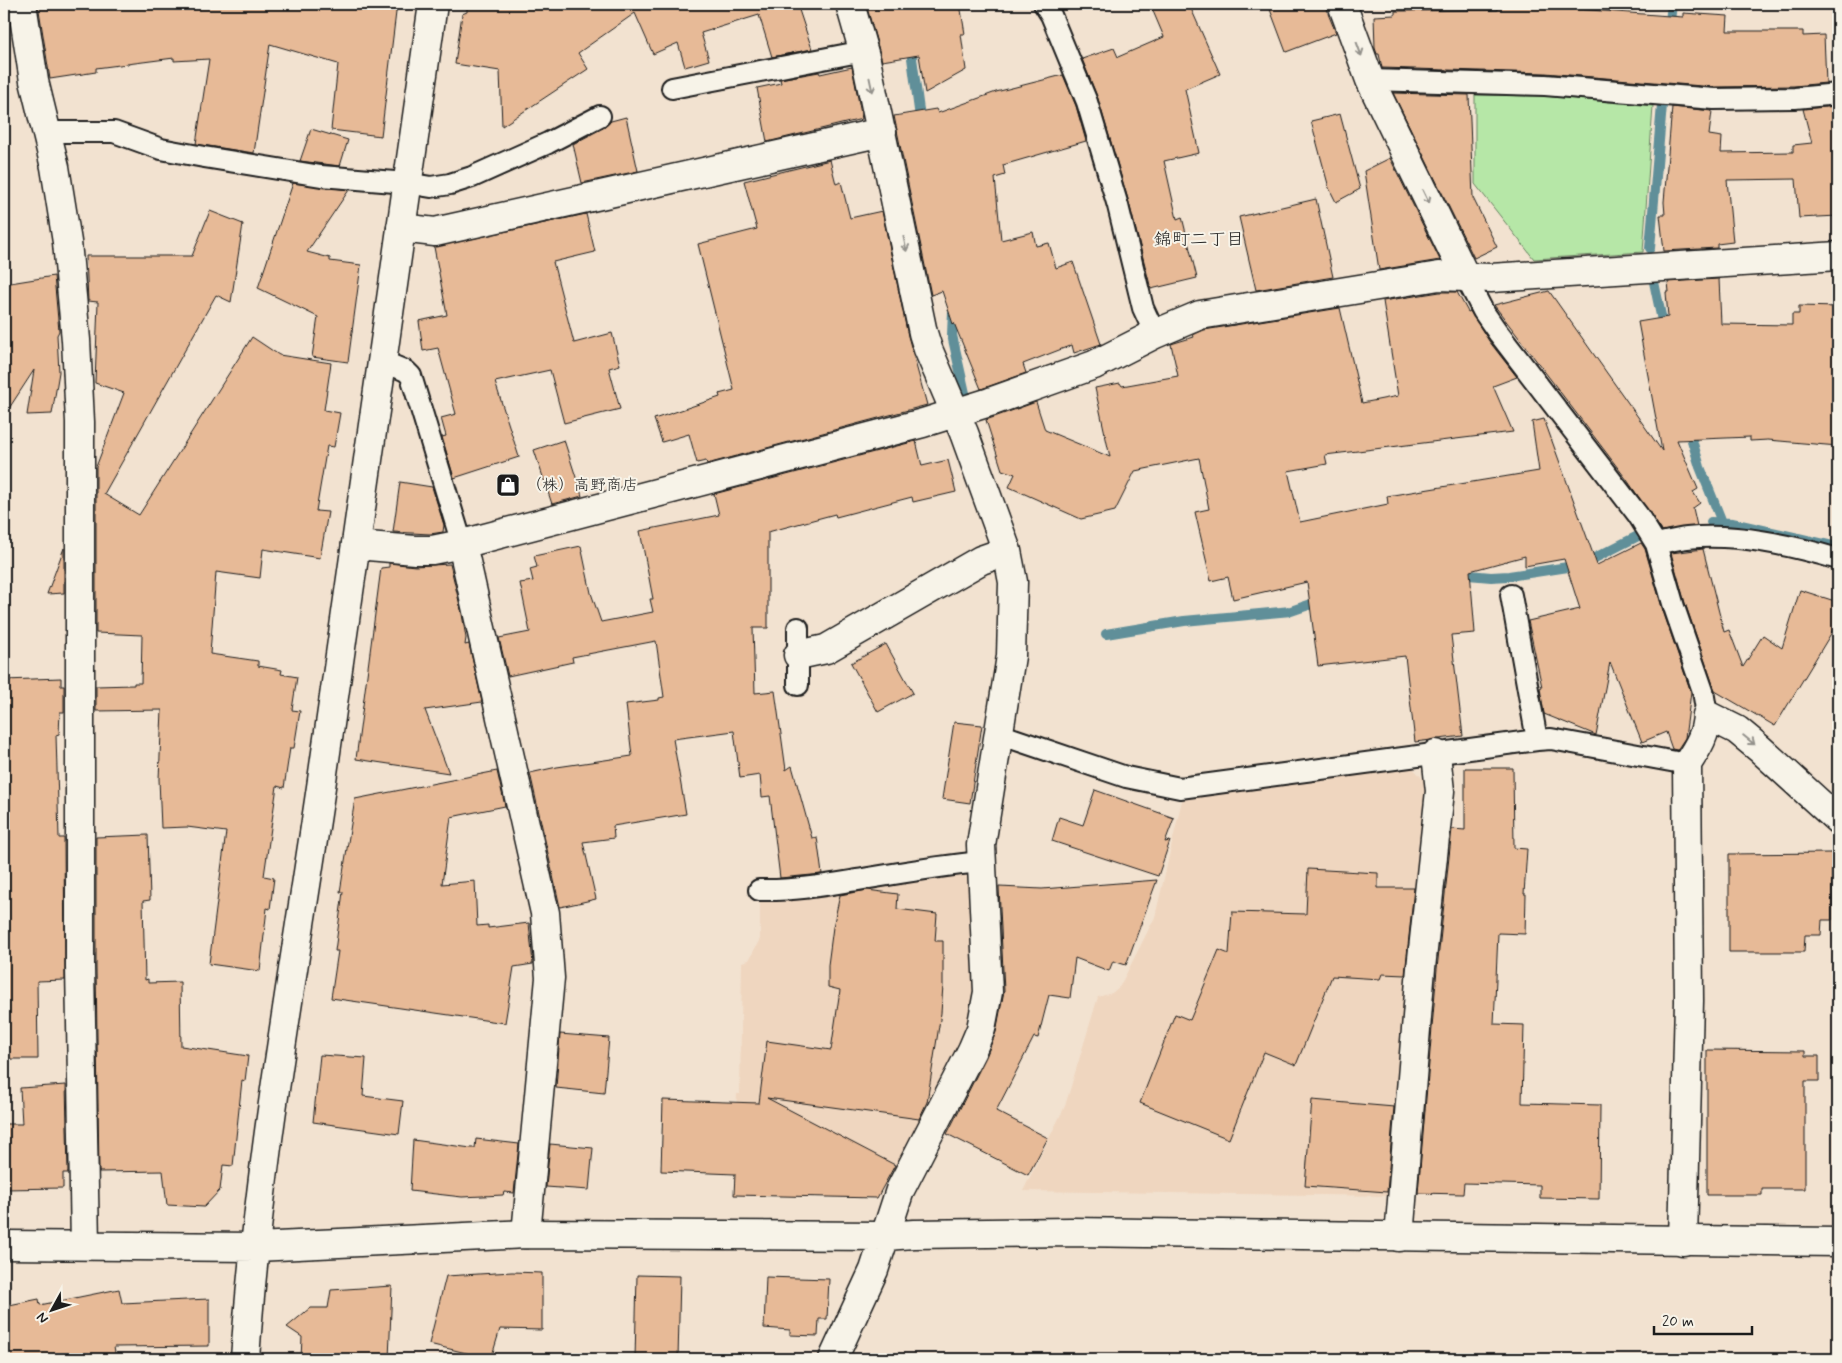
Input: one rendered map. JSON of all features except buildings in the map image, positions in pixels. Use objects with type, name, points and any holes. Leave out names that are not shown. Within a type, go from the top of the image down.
[{"type":"street","points":[[22,4],[34,81],[55,167],[67,242],[76,340],[80,422],[80,975],[85,1246]]},
{"type":"street","points":[[245,1359],[264,1170],[433,4]]},
{"type":"street","points":[[833,1359],[874,1270],[900,1190],[981,1029],[988,992],[988,969],[981,845],[1011,656],[1013,582],[1006,551],[964,433],[923,333],[882,132],[864,51],[850,4]]},
{"type":"street","points":[[1342,4],[1370,80],[1465,276]]},
{"type":"street","points":[[401,228],[435,232],[882,132]]},
{"type":"street","points":[[356,545],[432,550],[462,544],[923,423],[1094,365],[1155,334],[1200,315],[1439,276],[1491,278],[1838,256]]},
{"type":"street","points":[[462,544],[545,913],[548,942],[550,978],[526,1234]]},
{"type":"street","points":[[798,655],[826,649],[982,560],[1006,551]]},
{"type":"street","points":[[1683,1241],[1689,1001],[1687,764],[1702,740],[1706,728],[1707,715],[1737,730],[1838,820]]},
{"type":"street","points":[[1399,1237],[1421,968],[1440,791],[1436,754]]},
{"type":"street","points":[[4,1245],[256,1247],[526,1234],[885,1236],[1071,1232],[1838,1242]]},
{"type":"lane","points":[[1044,4],[1051,15],[1087,102],[1118,206],[1143,308],[1155,334]]},
{"type":"lane","points":[[672,88],[864,51]]},
{"type":"lane","points":[[1370,80],[1545,85],[1735,100],[1838,94]]},
{"type":"lane","points":[[47,132],[114,132],[161,149],[204,157],[321,176],[407,183],[432,187],[472,177],[548,143],[600,116]]},
{"type":"lane","points":[[1465,276],[1483,311],[1499,334],[1638,515],[1656,544],[1674,607],[1703,691],[1707,715]]},
{"type":"lane","points":[[382,361],[406,371],[411,376],[462,544]]},
{"type":"lane","points":[[1656,544],[1685,538],[1746,539],[1838,559]]},
{"type":"lane","points":[[1511,595],[1537,740]]},
{"type":"lane","points":[[798,628],[798,685]]},
{"type":"lane","points":[[999,734],[1126,777],[1180,788],[1537,740],[1552,740],[1687,764]]},
{"type":"lane","points":[[759,890],[777,891],[818,886],[981,862]]},
{"type":"shaded area","points":[[1411,766],[1432,789],[1391,1196],[1023,1191],[1065,1106],[1098,997],[1112,993],[1120,986],[1155,917],[1183,796]]},
{"type":"shaded area","points":[[963,873],[972,882],[978,975],[964,1045],[896,1165],[864,1149],[735,1134],[737,1094],[740,1094],[742,962],[749,960],[760,939],[760,901]]},
{"type":"green space","points":[[1475,95],[1544,96],[1653,106],[1643,252],[1534,259],[1475,184]]},
{"type":"waterway","points":[[1669,30],[1672,4]]},
{"type":"waterway","points":[[910,43],[921,125]]},
{"type":"waterway","points":[[1650,248],[1665,69]]},
{"type":"waterway","points":[[1654,282],[1664,330]]},
{"type":"waterway","points":[[953,311],[952,335],[965,393]]},
{"type":"waterway","points":[[1688,427],[1700,467],[1722,522]]},
{"type":"waterway","points":[[1711,522],[1733,523],[1838,547]]},
{"type":"waterway","points":[[1457,574],[1491,577],[1509,576],[1581,565],[1638,536]]},
{"type":"waterway","points":[[1106,634],[1184,621],[1291,611],[1323,600]]},
{"type":"place","name":"（株）高野商店","points":[[508,485]]},
{"type":"district","name":"錦町二丁目","points":[[1199,240]]}]
